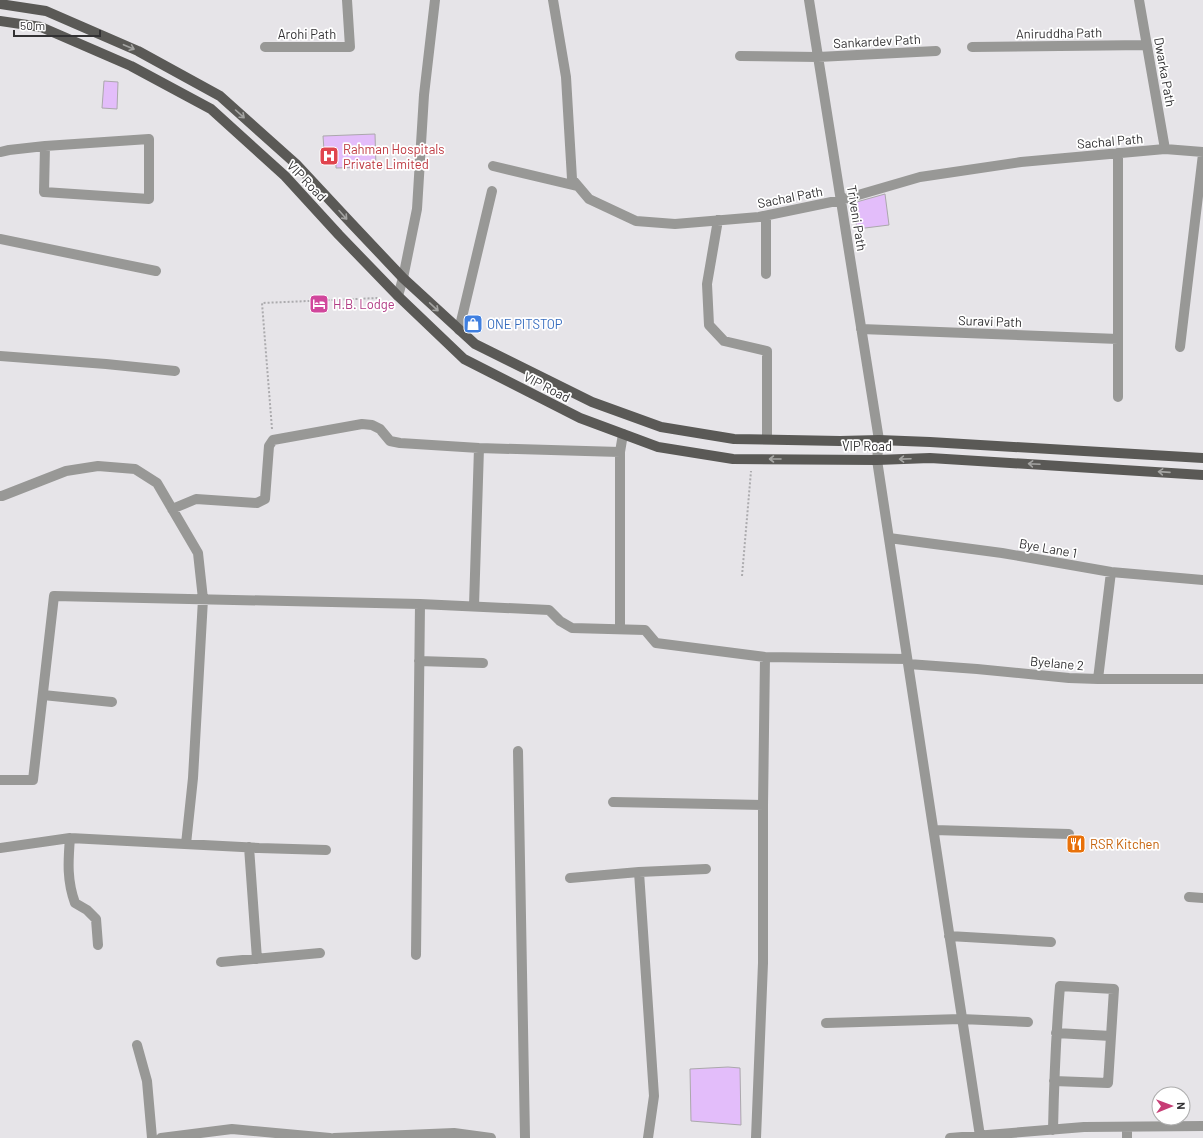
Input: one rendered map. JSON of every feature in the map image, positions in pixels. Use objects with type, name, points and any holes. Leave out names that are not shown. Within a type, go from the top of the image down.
[{"type":"main road","name":"VIP Road","points":[[0,4],[46,12],[138,51],[220,96],[296,164],[403,278],[475,344],[592,402],[661,427],[734,439],[879,440],[954,443],[1203,458]]},
{"type":"main road","name":"VIP Road","points":[[0,21],[41,27],[131,66],[211,109],[285,176],[398,296],[464,359],[580,418],[658,448],[733,458],[876,460],[930,458],[1203,475]]},
{"type":"street","name":"Arohi Path","points":[[265,47],[350,47],[347,0]]},
{"type":"street","points":[[398,296],[417,209],[424,95],[435,0]]},
{"type":"street","name":"Sachal Path","points":[[552,0],[566,77],[572,179],[589,199],[636,221],[675,224],[766,216],[841,200],[920,178],[1021,162],[1165,149],[1203,153]]},
{"type":"street","name":"Triveni Path","points":[[810,0],[879,440],[876,460],[980,1136]]},
{"type":"street","name":"Dwarka Path","points":[[1139,0],[1165,149]]},
{"type":"street","name":"Aniruddha Path","points":[[972,47],[1147,45]]},
{"type":"street","name":"Sankardev Path","points":[[740,56],[818,57],[936,51]]},
{"type":"street","points":[[0,152],[45,146],[149,140],[148,199],[44,192],[45,146]]},
{"type":"street","points":[[1118,153],[1118,397]]},
{"type":"street","points":[[1180,348],[1203,153]]},
{"type":"street","points":[[493,166],[577,186]]},
{"type":"street","points":[[459,330],[492,191]]},
{"type":"street","points":[[766,216],[766,274]]},
{"type":"street","points":[[718,220],[707,284],[709,325],[724,341],[767,351],[767,439]]},
{"type":"street","points":[[0,239],[156,271]]},
{"type":"street","name":"Suravi Path","points":[[861,328],[1118,339]]},
{"type":"street","points":[[0,356],[175,371]]},
{"type":"street","points":[[172,509],[196,499],[257,503],[265,500],[270,446],[273,440],[362,424],[372,425],[380,429],[390,440],[400,443],[479,448],[620,452]]},
{"type":"street","points":[[620,629],[620,452],[623,434]]},
{"type":"street","points":[[474,606],[479,448]]},
{"type":"street","points":[[0,496],[66,471],[98,466],[135,470],[157,483],[198,553],[203,599],[193,778],[186,844]]},
{"type":"street","name":"Bye Lane 1","points":[[889,538],[1002,553],[1111,572],[1203,580]]},
{"type":"street","points":[[1098,679],[1111,572]]},
{"type":"street","name":"Byelane 2","points":[[43,695],[54,596],[420,604],[549,610],[560,621],[572,628],[645,630],[656,643],[765,657],[908,662],[1069,678],[1203,678]]},
{"type":"street","points":[[416,954],[420,604]]},
{"type":"street","points":[[756,1138],[763,963],[765,657]]},
{"type":"street","points":[[419,661],[483,663]]},
{"type":"street","points":[[0,780],[33,780],[43,695],[112,702]]},
{"type":"street","points":[[518,751],[525,1138]]},
{"type":"street","points":[[613,802],[763,805]]},
{"type":"street","points":[[934,830],[1069,834]]},
{"type":"street","points":[[70,838],[68,866],[71,891],[75,903],[87,910],[96,919],[98,945]]},
{"type":"street","points":[[0,848],[70,838],[326,850]]},
{"type":"street","points":[[249,847],[257,959]]},
{"type":"street","points":[[570,878],[639,872],[706,869]]},
{"type":"street","points":[[639,872],[654,1096],[648,1138]]},
{"type":"street","points":[[1189,897],[1203,898]]},
{"type":"street","points":[[949,936],[1051,942]]},
{"type":"street","points":[[221,962],[320,953]]},
{"type":"street","points":[[1053,1130],[1054,1081],[1056,1033],[1060,986],[1114,990],[1108,1083],[1054,1081]]},
{"type":"street","points":[[826,1023],[961,1019],[1028,1022]]},
{"type":"street","points":[[1056,1033],[1111,1036]]},
{"type":"street","points":[[137,1045],[147,1082],[152,1138]]},
{"type":"street","points":[[950,1138],[1004,1136],[1053,1130],[1064,1133],[1084,1127],[1203,1126]]},
{"type":"street","points":[[1127,1127],[1127,1138]]},
{"type":"street","points":[[161,1138],[232,1129],[330,1138]]},
{"type":"street","points":[[334,1138],[454,1133],[491,1138]]},
{"type":"path","points":[[273,440],[262,303],[378,298]]},
{"type":"path","points":[[742,576],[751,471]]},
{"type":"building","points":[[104,81],[118,82],[117,109],[102,108]]},
{"type":"building","name":"Rahman Hospitals Private Limited","points":[[375,134],[376,167],[336,168],[336,159],[329,159],[329,150],[324,150],[323,136]]},
{"type":"building","points":[[885,194],[889,225],[857,229],[853,203]]},
{"type":"building","points":[[728,1067],[740,1068],[741,1125],[691,1121],[690,1069]]},
{"type":"place","name":"Rahman Hospitals Private Limited","points":[[329,156]]},
{"type":"place","name":"H.B. Lodge","points":[[319,304]]},
{"type":"place","name":"ONE PITSTOP","points":[[473,324]]},
{"type":"place","name":"RSR Kitchen","points":[[1076,844]]}]
